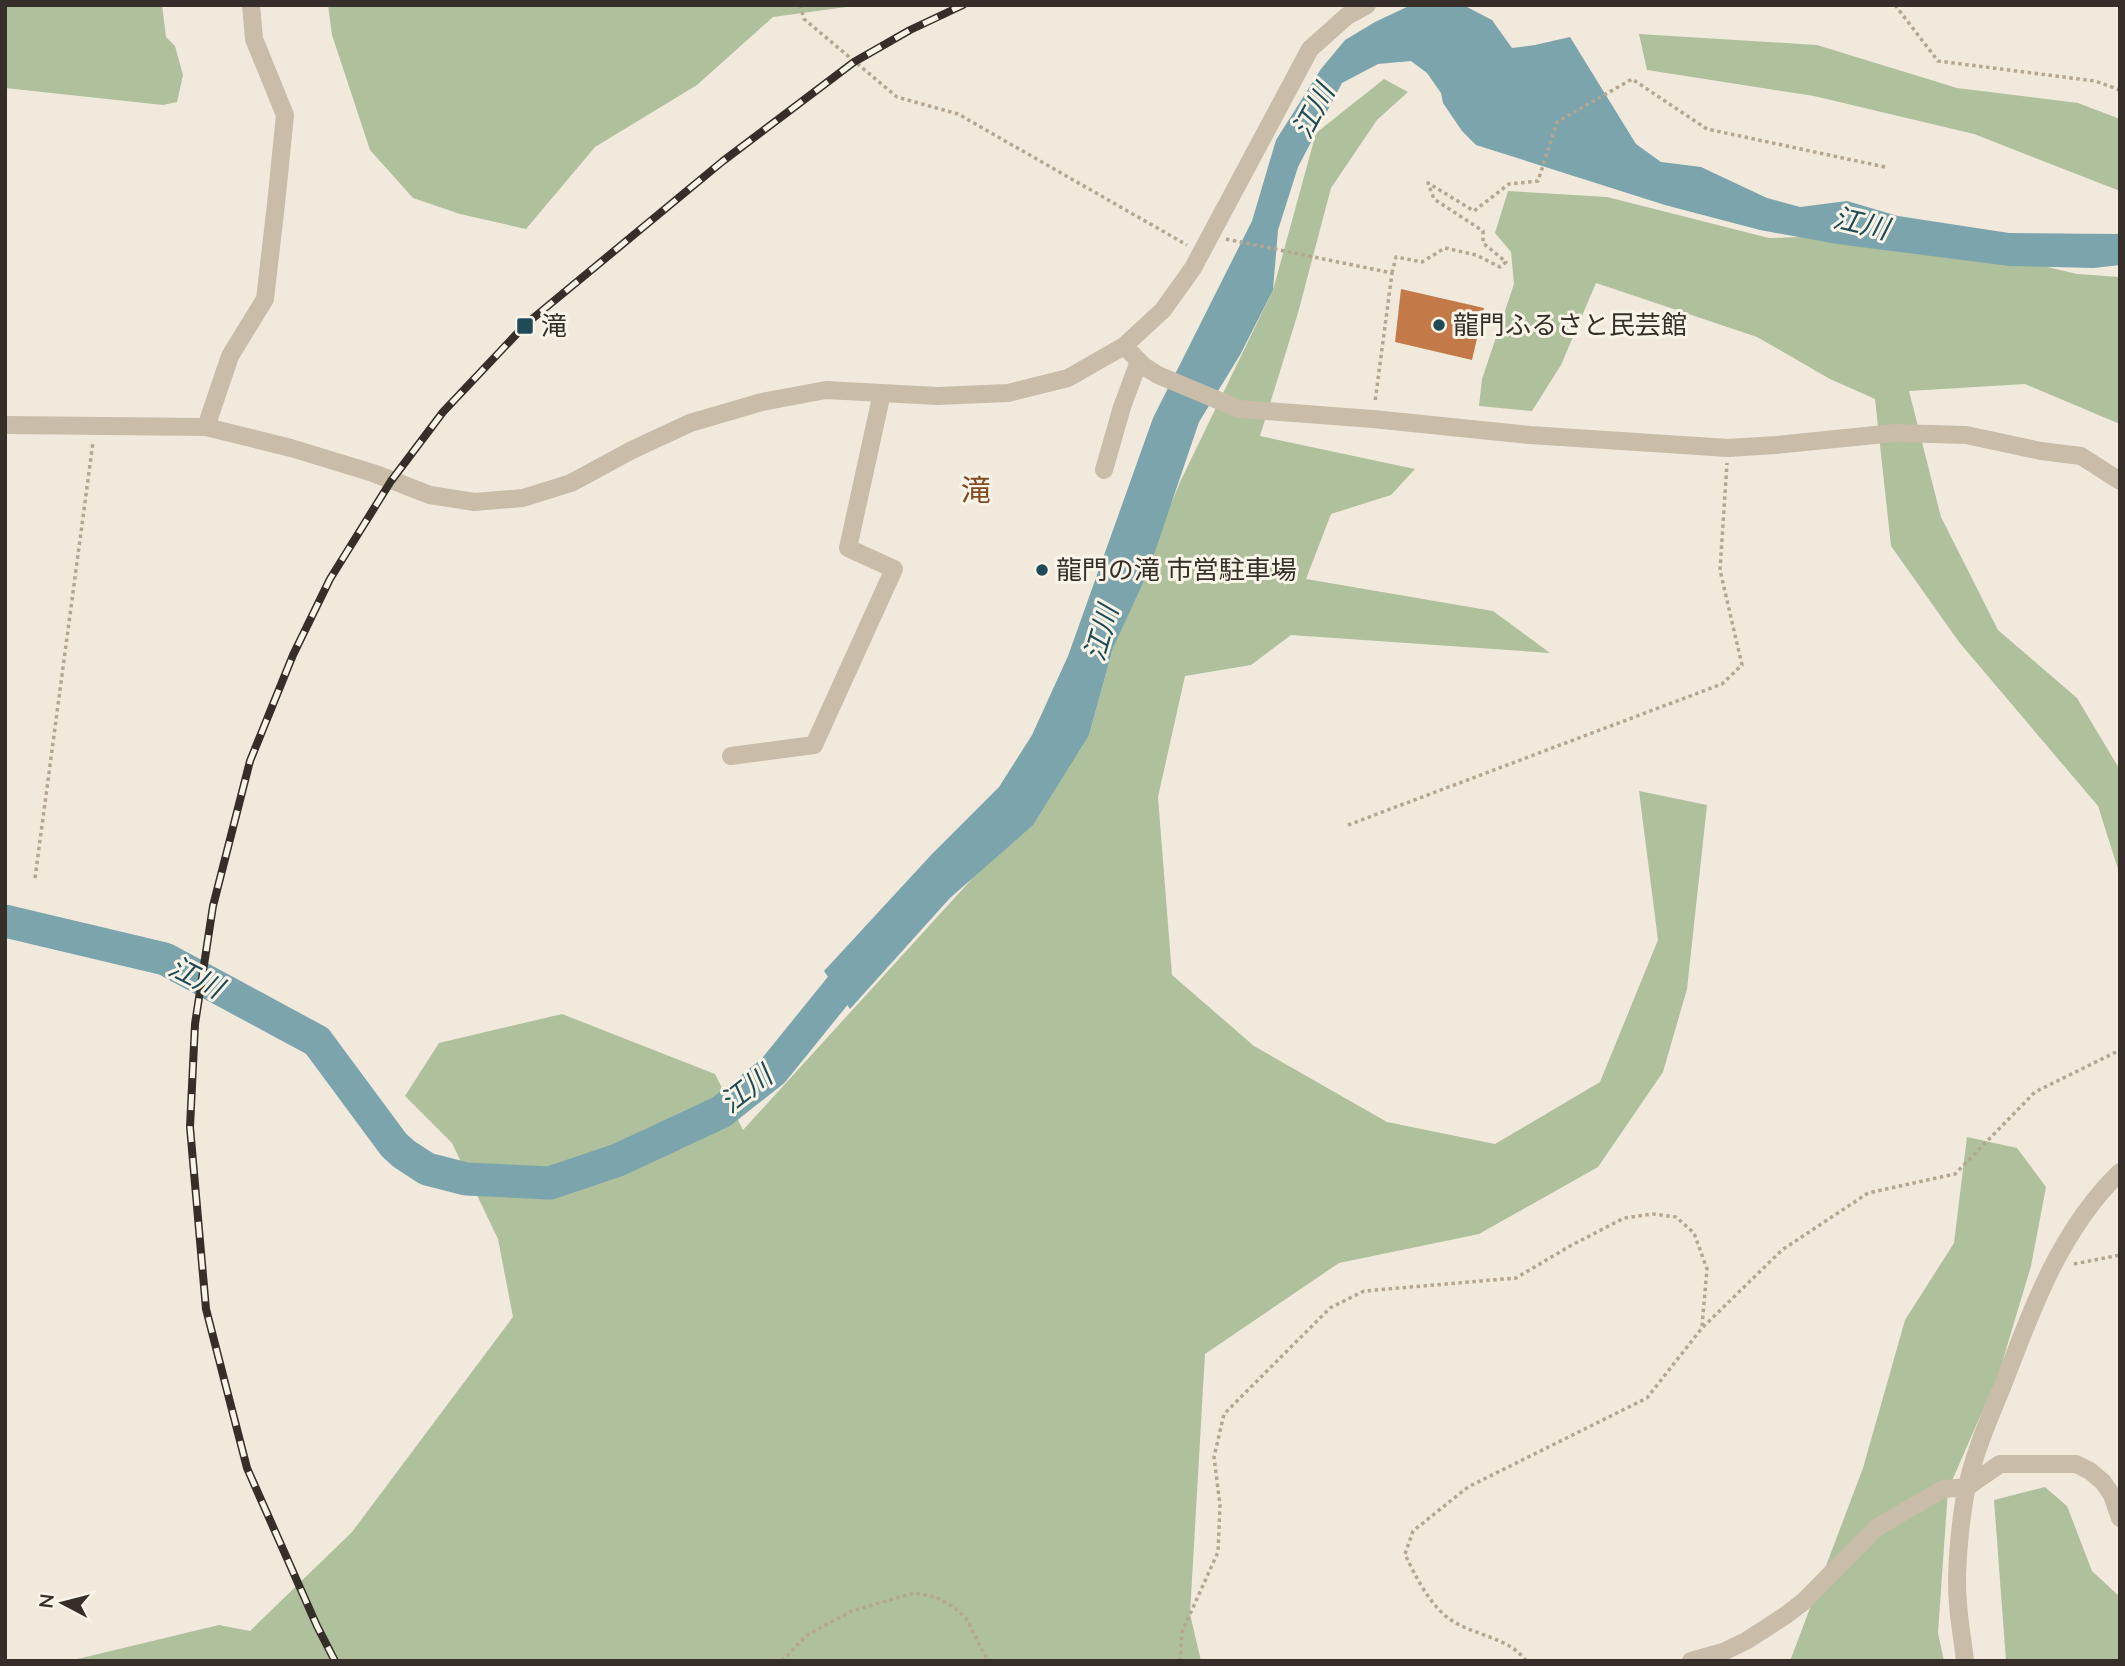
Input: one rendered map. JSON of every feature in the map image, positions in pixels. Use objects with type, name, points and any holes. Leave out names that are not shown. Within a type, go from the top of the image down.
[{"type":"street","points":[[205,427],[230,356],[265,299],[276,204],[285,115],[254,39],[251,5]]},
{"type":"street","points":[[5,425],[205,427],[302,451],[373,473],[430,495],[474,502],[523,498],[571,483],[690,423],[762,402],[826,390],[937,396],[1008,393],[1068,378],[1124,346],[1163,310],[1200,254],[1310,49],[1347,16],[1367,5]]},
{"type":"street","points":[[1124,346],[1158,375],[1239,410],[1373,419],[1530,435],[1728,448],[1895,433],[1966,435],[2041,451],[2081,456],[2120,481]]},
{"type":"street","points":[[1104,470],[1122,407],[1139,361]]},
{"type":"street","points":[[731,756],[814,746],[894,569],[848,548],[881,393]]},
{"type":"street","points":[[1965,1661],[1957,1600],[1962,1521],[1967,1487],[1980,1442],[2031,1312],[2053,1264],[2087,1209],[2120,1172]]},
{"type":"street","points":[[1691,1661],[1734,1646],[1786,1615],[1803,1602],[1876,1528],[1943,1489],[1967,1487],[2000,1464],[2076,1464],[2103,1482],[2112,1495],[2120,1518]]},
{"type":"path","points":[[800,5],[804,19],[897,97],[958,114],[1140,216],[1200,254]]},
{"type":"path","points":[[1895,5],[1938,61],[2095,81],[2120,90]]},
{"type":"path","points":[[1373,419],[1395,257],[1422,262],[1445,248],[1476,255],[1500,267],[1506,262],[1483,243],[1483,231],[1434,199],[1428,183],[1475,211],[1510,184],[1538,181],[1556,122],[1632,79],[1707,129],[1885,167]]},
{"type":"path","points":[[1226,239],[1392,273]]},
{"type":"path","points":[[35,877],[95,425]]},
{"type":"path","points":[[1348,825],[1722,684],[1742,664],[1720,570],[1728,448]]},
{"type":"path","points":[[1526,1661],[1518,1650],[1450,1620],[1419,1585],[1405,1554],[1413,1531],[1468,1487],[1647,1398],[1702,1328],[1782,1250],[1868,1193],[1955,1174],[2035,1092],[2120,1050]]},
{"type":"path","points":[[1180,1661],[1182,1632],[1218,1552],[1220,1505],[1214,1457],[1224,1414],[1330,1308],[1364,1291],[1516,1278],[1624,1218],[1653,1214],[1676,1217],[1694,1233],[1707,1269],[1702,1328]]},
{"type":"path","points":[[2053,1264],[2067,1265],[2120,1255]]},
{"type":"path","points":[[782,1661],[807,1635],[852,1611],[914,1592],[936,1597],[966,1618],[988,1661]]},
{"type":"green space","points":[[5,5],[162,5],[166,37],[175,46],[183,75],[177,102],[163,105],[5,88]]},
{"type":"green space","points":[[328,5],[861,5],[773,17],[697,85],[595,147],[526,229],[460,214],[413,198],[370,150],[332,35]]},
{"type":"green space","points":[[1639,34],[1817,45],[1957,88],[2078,103],[2120,119],[2120,191],[1974,134],[1814,96],[1647,70]]},
{"type":"green space","points":[[1384,79],[1408,92],[1377,120],[1331,188],[1298,313],[1260,436],[1415,469],[1391,495],[1331,514],[1306,579],[1493,611],[1550,653],[1291,635],[1251,665],[1185,676],[1158,797],[1172,975],[1254,1046],[1387,1122],[1495,1144],[1600,1082],[1658,940],[1639,791],[1707,805],[1687,989],[1663,1072],[1598,1167],[1479,1234],[1339,1263],[1205,1354],[1190,1614],[1201,1661],[69,1661],[219,1625],[250,1631],[352,1532],[513,1317],[498,1239],[452,1143],[405,1096],[439,1043],[562,1014],[715,1074],[743,1130],[970,881],[1089,735],[1113,648],[1180,482],[1273,290],[1316,133]]},
{"type":"green space","points":[[1508,191],[1607,197],[1769,238],[1911,234],[2077,274],[2120,277],[2120,424],[2025,384],[1909,391],[1941,517],[1998,630],[2077,698],[2120,770],[2120,868],[2118,869],[2098,806],[1959,642],[1891,546],[1875,399],[1830,379],[1757,337],[1596,283],[1561,365],[1532,411],[1479,406],[1482,379],[1514,284],[1511,252],[1495,233]]},
{"type":"green space","points":[[1967,1137],[2017,1148],[2046,1187],[2031,1266],[1999,1373],[1948,1490],[1938,1633],[1944,1661],[1790,1661],[1863,1468],[1905,1320],[1954,1243]]},
{"type":"green space","points":[[2045,1487],[2067,1506],[2092,1571],[2120,1597],[2120,1661],[2006,1661],[1994,1500]]},
{"type":"water","points":[[1411,5],[1463,5],[1492,20],[1512,48],[1570,37],[1636,144],[1661,162],[1701,167],[1767,198],[1800,207],[1847,201],[1898,216],[2009,233],[2120,234],[2120,265],[2094,268],[2010,266],[1837,244],[1760,230],[1665,205],[1476,145],[1462,131],[1427,73],[1411,61],[1378,64],[1342,83],[1298,167],[1278,230],[1273,290],[1240,355],[1199,422],[1148,572],[1113,648],[1089,735],[1033,825],[950,898],[850,1009],[824,971],[932,854],[999,787],[1032,735],[1068,656],[1153,418],[1252,221],[1276,140],[1321,69],[1345,40]]},
{"type":"building","name":"龍門ふるさと民芸館","points":[[1401,289],[1484,308],[1472,360],[1395,342]]},
{"type":"waterway","name":"江川","points":[[5,921],[165,959],[317,1041],[394,1145],[427,1169],[466,1179],[550,1183],[618,1160],[721,1112],[773,1071],[865,957]]},
{"type":"railway","points":[[335,1661],[247,1468],[206,1309],[190,1127],[195,1024],[213,906],[250,761],[293,655],[330,579],[391,481],[443,412],[526,324],[723,161],[854,62],[910,30],[963,5]]},
{"type":"place","name":"龍門ふるさと民芸館","points":[[1439,325]]},
{"type":"place","name":"滝","points":[[525,326]]},
{"type":"place","name":"龍門の滝 市営駐車場","points":[[1042,570]]},
{"type":"district","name":"滝","points":[[976,491]]}]
